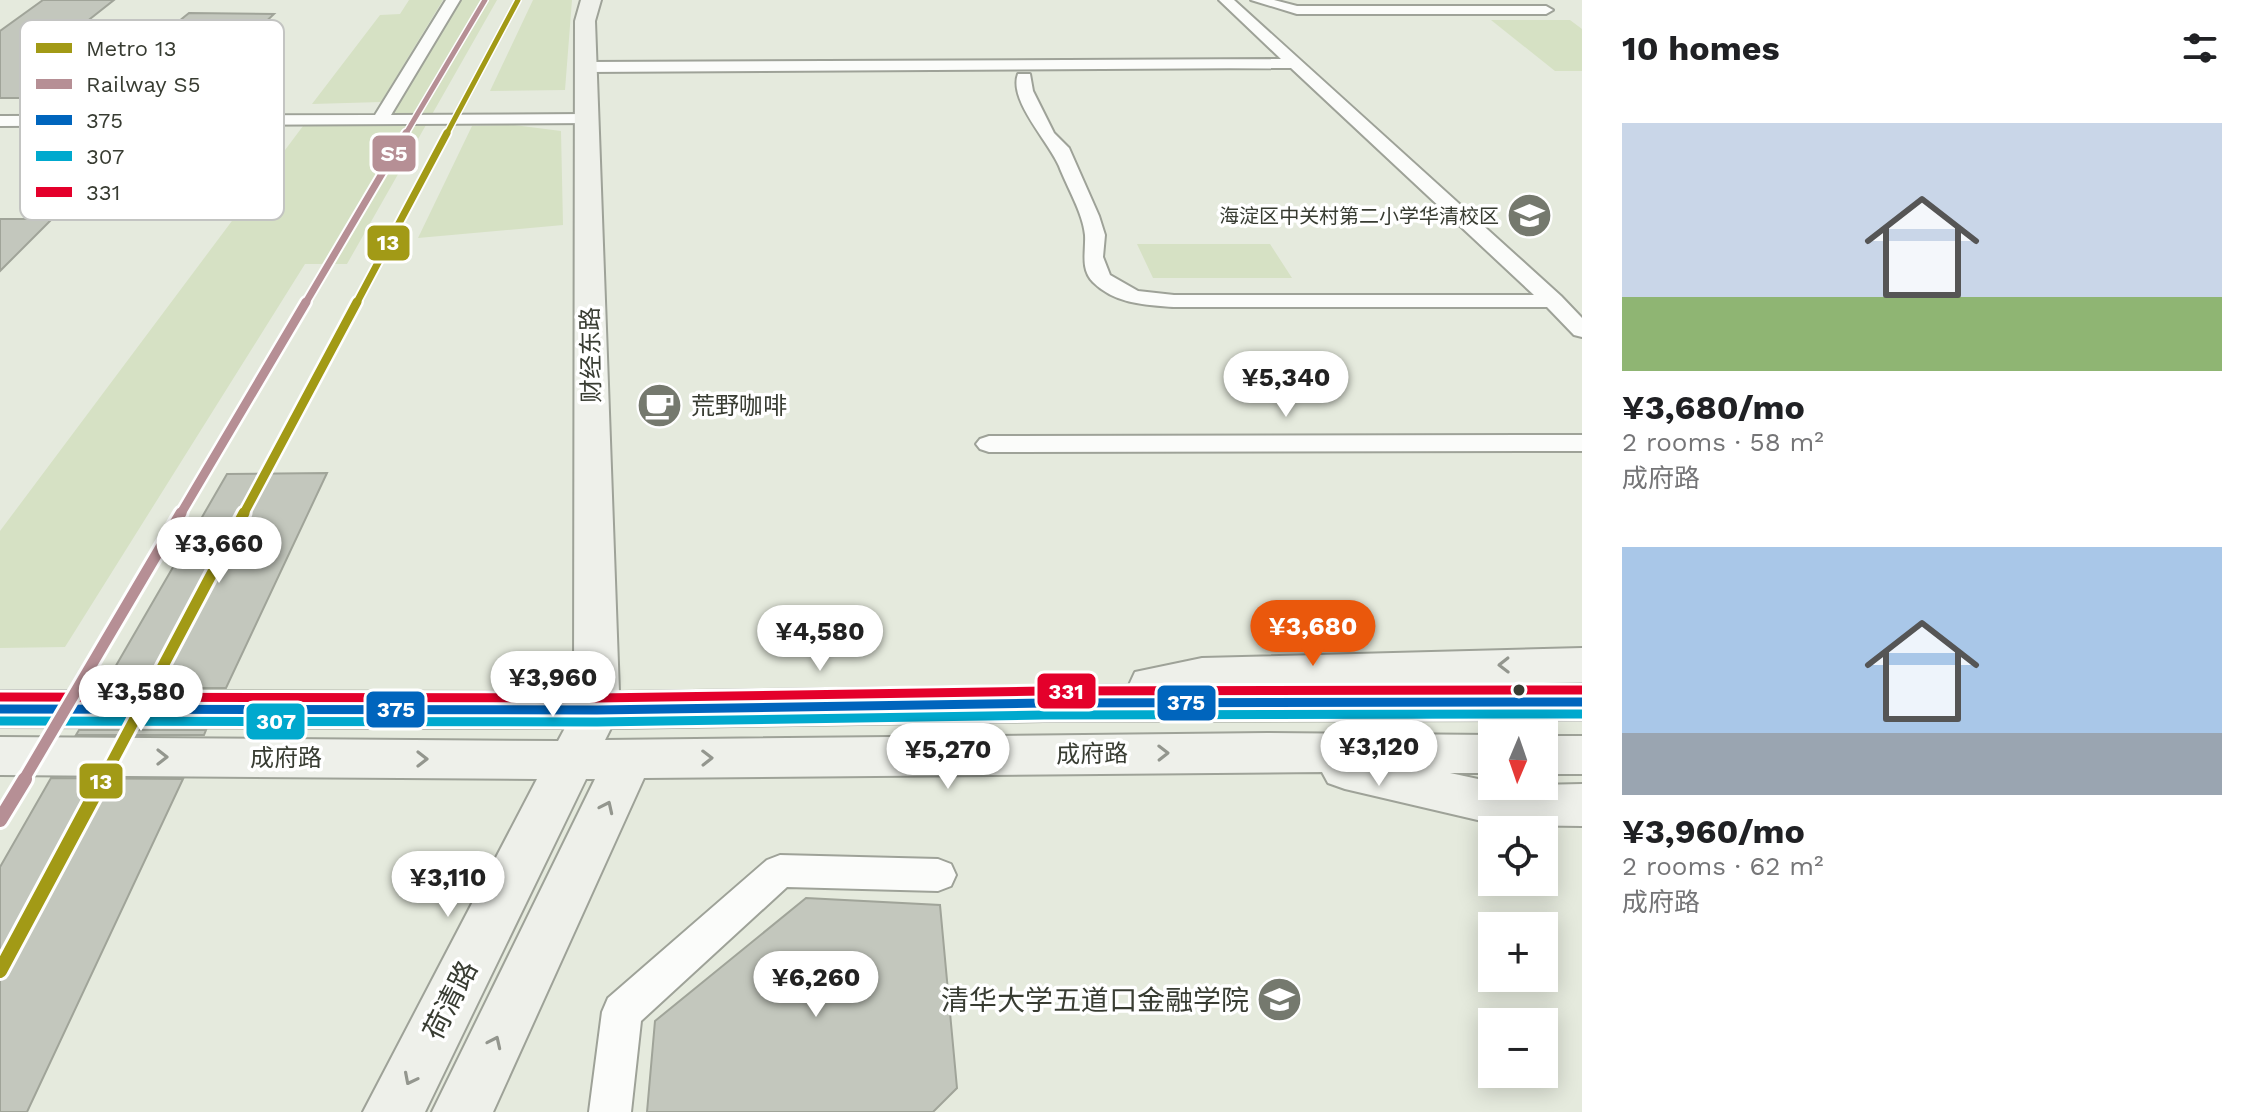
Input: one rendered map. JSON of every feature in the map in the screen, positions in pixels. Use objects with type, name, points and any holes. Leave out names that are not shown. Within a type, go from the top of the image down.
[{"type":"main road","name":"财经东路","points":[[591,0],[585,21],[597,710]]},
{"type":"main road","name":"成府路","points":[[1044,703],[1202,675],[1582,665]]},
{"type":"main road","name":"成府路","points":[[0,709],[597,710],[1044,703],[1582,702]]},
{"type":"main road","points":[[462,1112],[629,759],[597,710]]},
{"type":"main road","name":"荷清路","points":[[393,1112],[550,808],[597,710]]},
{"type":"main road","name":"成府路","points":[[1267,752],[1499,804],[1582,805]]},
{"type":"main road","name":"成府路","points":[[0,756],[572,760],[1267,752],[1478,754]]},
{"type":"main road","points":[[1558,755],[1582,755]]},
{"type":"street","points":[[379,121],[453,0]]},
{"type":"street","points":[[1226,0],[1582,330]]},
{"type":"street","points":[[1258,0],[1297,10],[1321,11],[1546,10]]},
{"type":"street","points":[[586,67],[1296,63]]},
{"type":"street","points":[[1024,77],[1025,91],[1047,135],[1060,148],[1089,216],[1095,235],[1093,257],[1101,278],[1133,297],[1174,301],[1582,301]]},
{"type":"street","points":[[284,121],[587,119]]},
{"type":"street","points":[[989,444],[1582,443]]},
{"type":"street","points":[[610,1112],[622,1012],[780,871],[938,875]]},
{"type":"green space","points":[[409,0],[443,0],[381,102],[312,104],[380,15],[400,14]]},
{"type":"green space","points":[[461,0],[497,0],[347,264],[305,264],[65,647],[0,648],[0,531],[233,220],[284,220],[284,151],[303,126],[383,125]]},
{"type":"green space","points":[[533,0],[572,0],[565,90],[490,91]]},
{"type":"green space","points":[[1491,20],[1570,20],[1582,29],[1582,71],[1555,71]]},
{"type":"green space","points":[[514,125],[561,131],[563,225],[418,238],[472,126]]},
{"type":"green space","points":[[1137,244],[1270,244],[1292,278],[1153,278]]},
{"type":"building","points":[[43,0],[114,0],[89,20],[20,20],[20,98],[0,98],[0,31]]},
{"type":"building","points":[[189,13],[274,14],[268,20],[180,20]]},
{"type":"building","points":[[0,219],[51,220],[0,271]]},
{"type":"building","points":[[327,473],[226,688],[103,688],[227,474]]},
{"type":"building","points":[[79,730],[206,730],[204,735],[76,735]]},
{"type":"building","points":[[51,778],[183,779],[27,1112],[0,1112],[0,867]]},
{"type":"building","points":[[806,898],[940,905],[957,1088],[933,1112],[647,1112],[655,1021]]},
{"type":"metro line","name":"13","points":[[0,971],[518,0]]},
{"type":"rail line","name":"S5","points":[[0,820],[485,0]]},
{"type":"transit line","name":"331","points":[[0,697],[597,698],[1044,691],[1582,690]]},
{"type":"transit line","name":"375","points":[[0,709],[597,710],[1044,703],[1582,702]]},
{"type":"transit line","name":"307","points":[[0,721],[597,722],[1044,715],[1582,714]]},
{"type":"place","name":"海淀区中关村第二小学华清校区","points":[[1530,216]]},
{"type":"place","name":"荒野咖啡","points":[[660,406]]},
{"type":"place","name":"清华大学五道口金融学院","points":[[1280,1000]]}]
